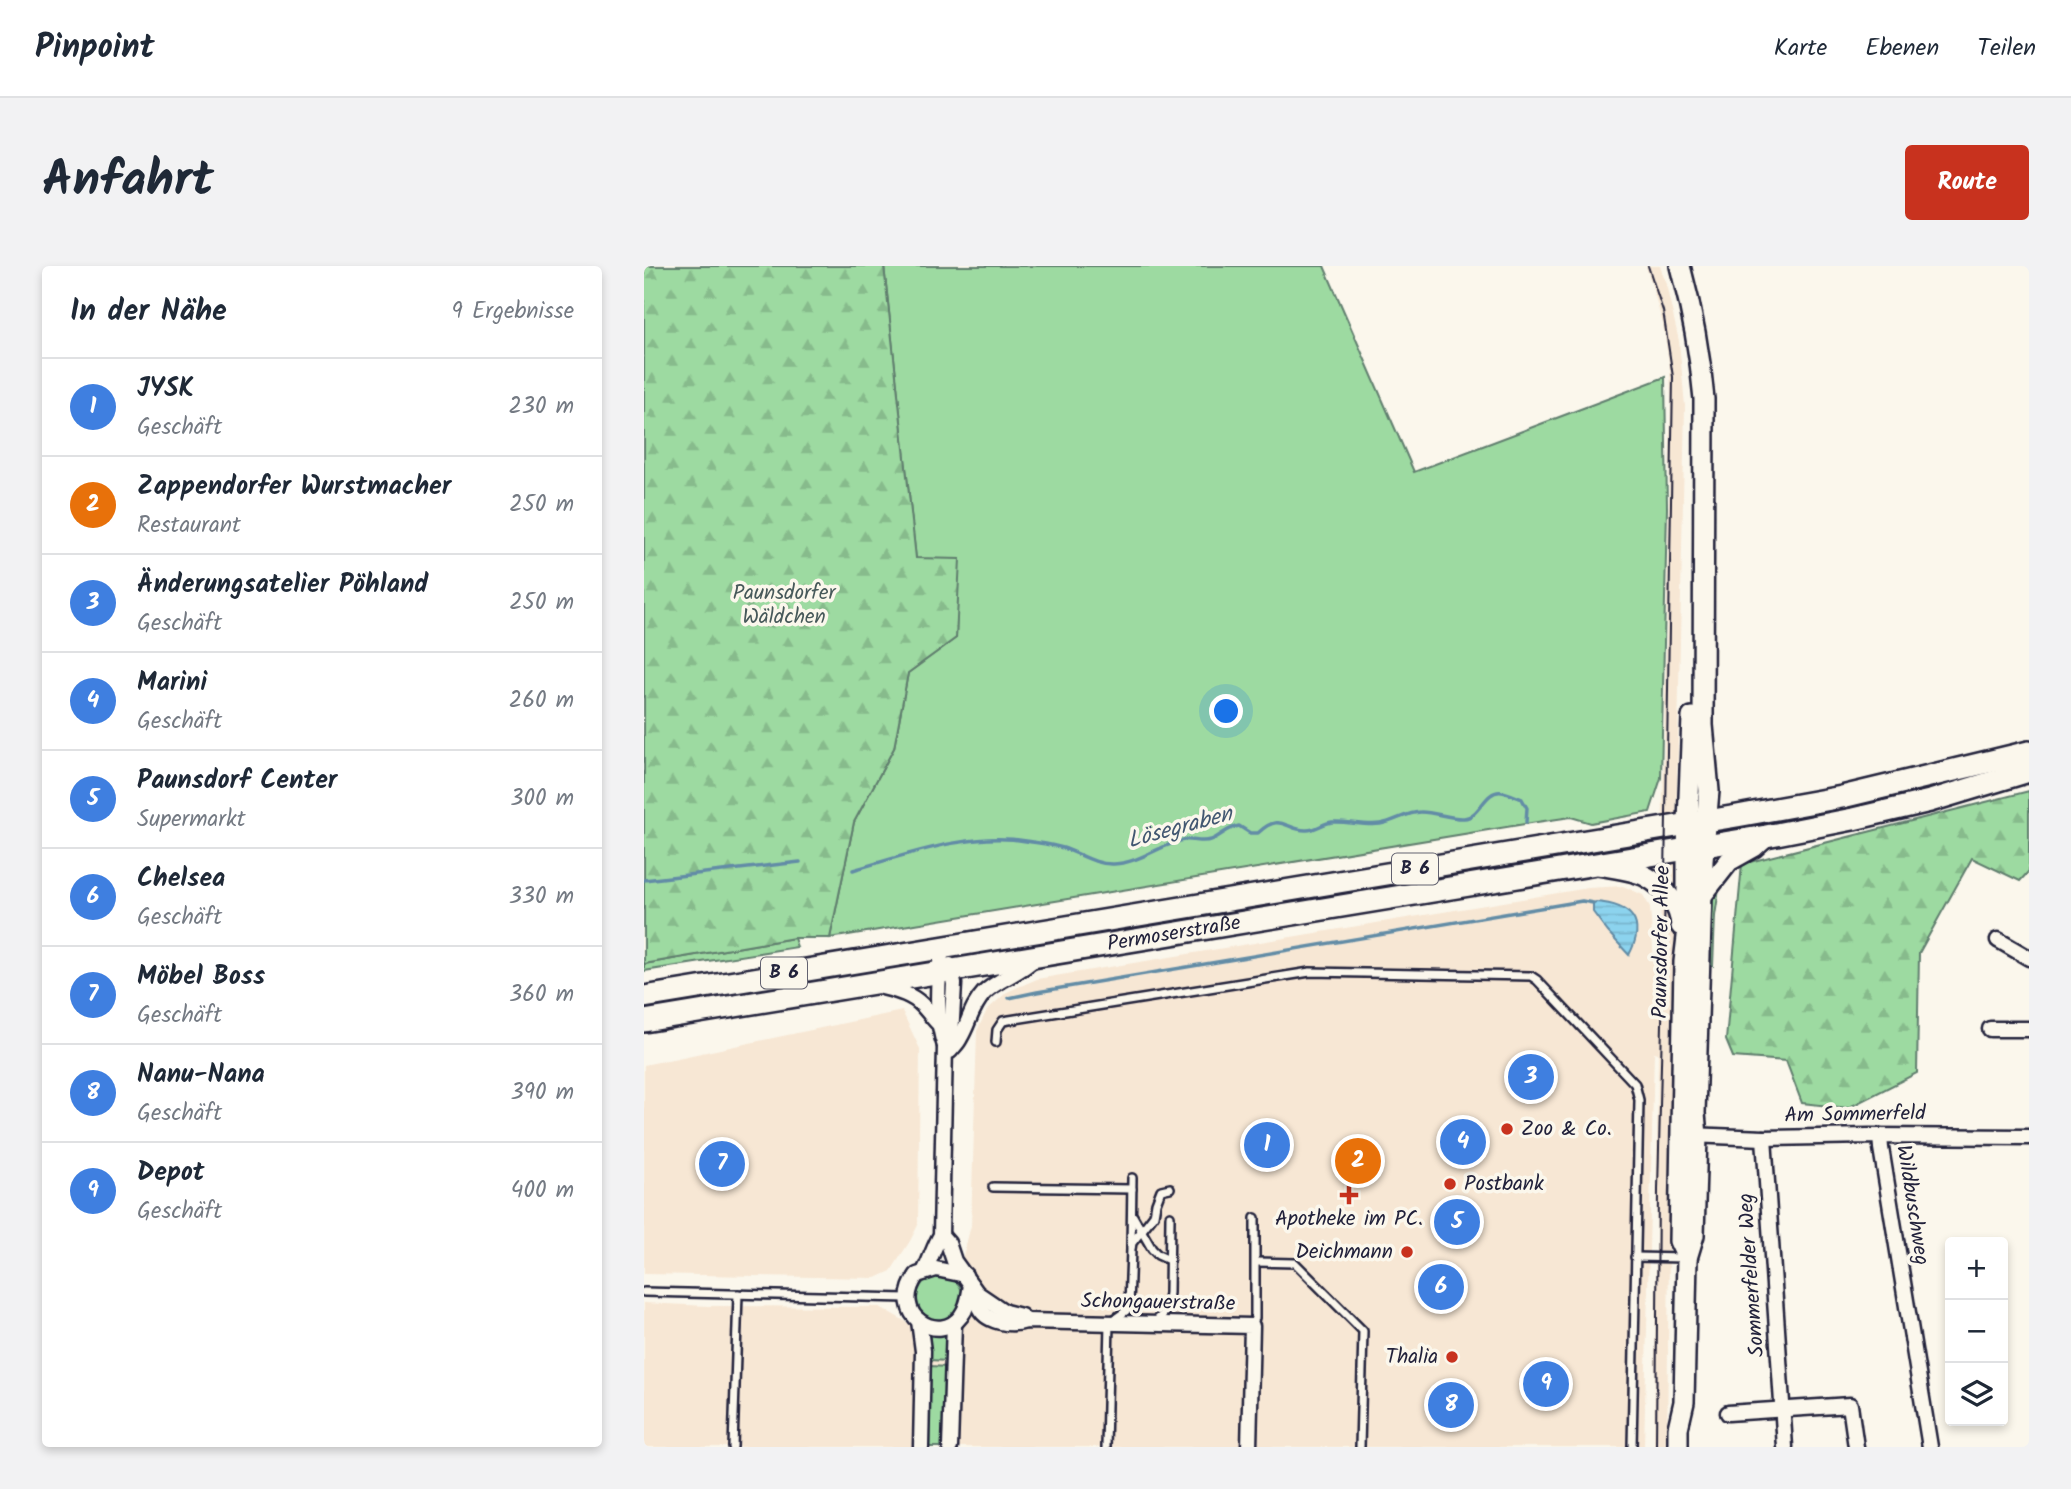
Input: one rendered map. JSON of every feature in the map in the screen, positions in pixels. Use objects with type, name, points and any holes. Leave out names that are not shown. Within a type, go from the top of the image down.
[{"type":"main road","name":"Paunsdorfer Allee","points":[[1678,1447],[1678,1428],[1684,1402],[1687,1258],[1694,1235],[1684,962],[1698,823],[1695,672],[1702,626],[1705,504],[1701,357],[1680,266]]},
{"type":"main road","name":"B 6","points":[[1698,823],[1842,797],[2029,752]]},
{"type":"main road","name":"B 6","points":[[1696,848],[1853,819],[1917,804],[2029,771]]},
{"type":"main road","name":"Permoserstraße","points":[[644,997],[1698,823]]},
{"type":"main road","points":[[1704,893],[1720,869],[1755,847],[1766,836]]},
{"type":"main road","name":"Paunsdorfer Allee","points":[[1689,1135],[1695,1113],[1704,893],[1696,848]]},
{"type":"main road","name":"Permoserstraße","points":[[644,1021],[1696,848]]},
{"type":"main road","points":[[1593,864],[1647,877],[1671,898],[1680,916],[1684,962]]},
{"type":"main road","name":"Paunsdorfer Allee","points":[[1684,1402],[1691,1424],[1690,1447]]},
{"type":"street","points":[[1998,940],[2029,958]]},
{"type":"street","name":"Schongauerstraße","points":[[924,1272],[941,1234],[945,1052],[951,1036],[954,984],[945,971],[942,947]]},
{"type":"street","points":[[945,1052],[961,1037],[983,994],[1010,974],[1027,967],[1037,956]]},
{"type":"street","points":[[945,971],[941,1026],[945,1052]]},
{"type":"street","points":[[871,984],[914,998],[941,1026]]},
{"type":"street","points":[[1990,1030],[2029,1029]]},
{"type":"street","name":"Am Sommerfeld","points":[[1689,1135],[1763,1138],[2029,1137]]},
{"type":"street","name":"Wildbuschweg","points":[[1880,1136],[1930,1447]]},
{"type":"street","name":"Sommerfelder Weg","points":[[1763,1138],[1785,1447]]},
{"type":"street","name":"Schongauerstraße","points":[[941,1234],[948,1243],[954,1261],[971,1284]]},
{"type":"street","name":"Schongauerstraße","points":[[908,1298],[912,1281],[917,1275],[940,1269],[971,1284],[1005,1312],[1021,1316],[1026,1321],[1252,1326],[1250,1447]]},
{"type":"street","points":[[919,1321],[934,1326],[954,1323],[964,1313],[971,1284]]},
{"type":"street","points":[[908,1298],[910,1310],[919,1321],[923,1351],[921,1447]]},
{"type":"street","points":[[950,1447],[954,1323]]},
{"type":"street","points":[[1728,1413],[1850,1405],[1856,1447]]},
{"type":"lane","points":[[996,1042],[997,1030],[1003,1021],[1310,972],[1531,976],[1635,1084],[1639,1100],[1632,1447]]},
{"type":"lane","points":[[1107,1447],[1109,1323],[1129,1306],[1132,1178]]},
{"type":"lane","points":[[993,1187],[1132,1189]]},
{"type":"lane","points":[[1130,1249],[1154,1215],[1161,1189],[1170,1188]]},
{"type":"lane","points":[[1131,1212],[1158,1255],[1169,1260]]},
{"type":"lane","points":[[1153,1324],[1166,1311],[1169,1293],[1170,1216]]},
{"type":"lane","points":[[1252,1326],[1255,1318],[1255,1218]]},
{"type":"lane","points":[[1635,1257],[1687,1258]]},
{"type":"lane","points":[[1256,1262],[1295,1262],[1363,1331],[1360,1447]]},
{"type":"lane","points":[[644,1292],[908,1298]]},
{"type":"lane","points":[[733,1447],[738,1294]]},
{"type":"shaded area","points":[[1646,266],[1660,266],[1666,284],[1679,341],[1685,406],[1674,923],[1674,936],[1679,936],[1677,1053],[1671,1053],[1667,1447],[1654,1447],[1658,1053],[1654,1052],[1644,1447],[644,1447],[644,1303],[880,1307],[940,1341],[971,1226],[977,1031],[987,1010],[1007,992],[1037,979],[1588,888],[1623,886],[1643,895],[1650,907],[1655,975],[1656,947],[1660,946],[1671,399],[1663,324]]},
{"type":"shaded area","points":[[902,1011],[920,1049],[918,1225],[891,1271],[876,1278],[644,1274],[644,1065]]},
{"type":"green space","name":"Paunsdorfer Wäldchen","points":[[644,266],[884,266],[916,558],[960,559],[956,638],[908,673],[894,748],[854,822],[830,938],[794,938],[644,964]]},
{"type":"green space","points":[[884,266],[1324,266],[1414,472],[1665,377],[1667,508],[1661,778],[1650,812],[1591,823],[1571,817],[1537,822],[830,938],[854,822],[894,748],[908,673],[956,638],[959,559],[916,559]]},
{"type":"green space","points":[[2029,791],[2029,871],[2020,881],[1972,858],[1919,953],[1917,1073],[1848,1108],[1802,1103],[1786,1061],[1733,1057],[1726,1040],[1742,864]]},
{"type":"green space","points":[[1720,882],[1715,916],[1713,966],[1709,966],[1713,899]]},
{"type":"green space","points":[[794,938],[797,947],[644,971],[644,964]]},
{"type":"green space","points":[[940,1275],[956,1282],[963,1298],[956,1314],[940,1321],[924,1314],[917,1298],[924,1282]]},
{"type":"green space","points":[[930,1330],[948,1330],[948,1361],[929,1360]]},
{"type":"green space","points":[[929,1366],[948,1367],[947,1447],[927,1447]]},
{"type":"water","points":[[1593,903],[1618,907],[1632,917],[1636,924],[1636,933],[1629,955],[1593,912]]},
{"type":"waterway","name":"Lösegraben","points":[[853,870],[939,846],[983,839],[1049,845],[1094,861],[1107,864],[1124,863],[1184,840],[1211,840],[1239,826],[1250,833],[1258,833],[1272,823],[1307,830],[1332,822],[1380,824],[1421,812],[1464,818],[1474,813],[1496,792],[1522,799],[1527,808],[1526,822]]},
{"type":"waterway","name":"Lösegraben","points":[[644,880],[800,862]]},
{"type":"waterway","points":[[1009,998],[1582,901],[1593,903]]},
{"type":"tram line","points":[[1648,266],[1663,311],[1673,377],[1656,1447]]},
{"type":"place","name":"Änderungsatelier Pöhland","points":[[1531,1077]]},
{"type":"place","name":"Zoo & Co.","points":[[1507,1129]]},
{"type":"place","name":"Marini","points":[[1463,1142]]},
{"type":"place","name":"JYSK","points":[[1267,1145]]},
{"type":"place","name":"Zappendorfer Wurstmacher","points":[[1358,1161]]},
{"type":"place","name":"Möbel Boss","points":[[722,1164]]},
{"type":"place","name":"Postbank","points":[[1450,1184]]},
{"type":"place","name":"Apotheke im PC.","points":[[1349,1195]]},
{"type":"place","name":"Paunsdorf Center","points":[[1457,1222]]},
{"type":"place","name":"Deichmann","points":[[1407,1252]]},
{"type":"place","name":"Chelsea","points":[[1441,1287]]},
{"type":"place","name":"Thalia","points":[[1452,1357]]},
{"type":"place","name":"Depot","points":[[1546,1384]]},
{"type":"place","name":"Nanu-Nana","points":[[1451,1405]]}]
